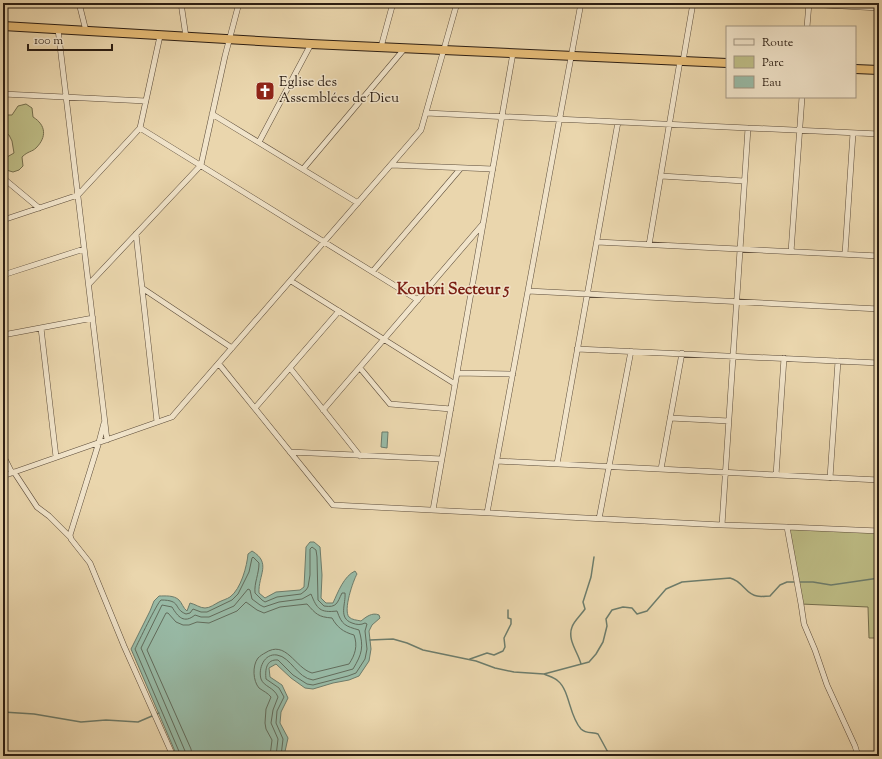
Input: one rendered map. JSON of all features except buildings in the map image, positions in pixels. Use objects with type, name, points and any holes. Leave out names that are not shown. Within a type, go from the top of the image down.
[{"type":"highway","points":[[3,26],[311,44],[726,63]]},
{"type":"highway","points":[[856,69],[879,70]]},
{"type":"street","points":[[78,3],[86,31]]},
{"type":"street","points":[[181,3],[186,37]]},
{"type":"street","points":[[89,284],[201,165],[239,3]]},
{"type":"street","points":[[381,47],[393,3]]},
{"type":"street","points":[[3,476],[172,417],[421,130],[457,3]]},
{"type":"street","points":[[487,513],[581,3]]},
{"type":"street","points":[[649,245],[669,124],[693,3]]},
{"type":"street","points":[[787,3],[862,5],[879,8]]},
{"type":"street","points":[[807,26],[809,4]]},
{"type":"street","points":[[58,29],[107,440]]},
{"type":"street","points":[[3,220],[78,195],[140,128],[160,36]]},
{"type":"street","points":[[260,142],[311,44]]},
{"type":"street","points":[[303,169],[405,48]]},
{"type":"street","points":[[433,510],[513,53]]},
{"type":"street","points":[[3,94],[146,101]]},
{"type":"street","points":[[791,252],[802,98]]},
{"type":"street","points":[[426,113],[879,134]]},
{"type":"street","points":[[212,114],[358,203]]},
{"type":"street","points":[[557,464],[618,122]]},
{"type":"street","points":[[140,128],[418,300]]},
{"type":"street","points":[[722,525],[748,128]]},
{"type":"street","points":[[845,254],[853,133]]},
{"type":"street","points":[[391,165],[493,169]]},
{"type":"street","points":[[373,271],[461,168]]},
{"type":"street","points":[[661,176],[744,181]]},
{"type":"street","points":[[3,178],[39,208]]},
{"type":"street","points":[[324,410],[483,224]]},
{"type":"street","points":[[136,234],[157,422]]},
{"type":"street","points":[[596,242],[879,256]]},
{"type":"street","points":[[3,275],[84,249]]},
{"type":"street","points":[[290,281],[455,384]]},
{"type":"street","points":[[142,288],[232,348]]},
{"type":"street","points":[[528,291],[879,309]]},
{"type":"street","points":[[255,408],[340,312]]},
{"type":"street","points":[[3,335],[93,318]]},
{"type":"street","points":[[41,328],[56,457]]},
{"type":"street","points":[[577,349],[879,363]]},
{"type":"street","points":[[599,519],[631,351]]},
{"type":"street","points":[[661,469],[682,353]]},
{"type":"street","points":[[776,475],[784,358]]},
{"type":"street","points":[[830,478],[838,361]]},
{"type":"street","points":[[219,364],[333,505],[722,525],[879,531]]},
{"type":"street","points":[[290,368],[360,456]]},
{"type":"street","points":[[360,368],[390,404],[451,409]]},
{"type":"street","points":[[457,373],[513,374]]},
{"type":"street","points":[[670,418],[728,421]]},
{"type":"street","points":[[70,537],[74,518],[105,420]]},
{"type":"street","points":[[290,452],[442,459]]},
{"type":"street","points":[[3,455],[37,507],[49,516],[70,537],[90,563],[124,646],[173,756]]},
{"type":"street","points":[[497,461],[879,480]]},
{"type":"street","points":[[787,527],[804,624],[827,685],[855,746],[858,756]]},
{"type":"green space","points":[[26,104],[32,108],[33,117],[43,127],[44,131],[40,144],[22,157],[23,166],[19,170],[13,172],[3,169],[3,157],[7,157],[14,153],[12,141],[9,135],[3,132],[3,115],[12,115],[18,106]]},
{"type":"green space","points":[[787,527],[879,531],[879,638],[869,638],[868,607],[801,604]]},
{"type":"water","points":[[382,432],[388,432],[387,448],[381,447]]},
{"type":"water","points":[[310,542],[314,542],[320,547],[322,575],[321,598],[326,603],[333,603],[345,580],[355,571],[357,574],[351,589],[347,608],[349,617],[361,621],[372,615],[379,615],[380,618],[372,625],[369,631],[371,649],[369,661],[359,676],[313,689],[305,688],[291,678],[276,664],[269,668],[270,677],[282,685],[288,698],[281,712],[280,723],[288,738],[284,756],[177,756],[131,649],[154,601],[159,596],[175,597],[187,611],[190,603],[207,608],[229,598],[240,583],[245,571],[248,554],[252,551],[258,556],[263,565],[259,593],[265,598],[276,592],[300,590],[304,587],[306,547]]},
{"type":"waterway","points":[[581,664],[572,641],[571,632],[574,622],[585,609],[583,602],[591,577],[594,557]]},
{"type":"waterway","points":[[370,640],[393,639],[423,650],[476,661],[495,668],[514,672],[544,674],[589,662],[603,642],[607,626],[606,619],[612,610],[623,607],[632,608],[637,614],[647,611],[666,589],[682,582],[730,578],[738,582],[753,595],[770,596],[780,585],[787,582],[813,582],[831,585],[879,578]]},
{"type":"waterway","points":[[470,659],[487,653],[494,655],[503,651],[505,647],[504,638],[511,624],[511,619],[508,618],[508,610]]},
{"type":"waterway","points":[[544,674],[555,678],[562,685],[577,724],[583,731],[598,734],[610,756]]},
{"type":"waterway","points":[[3,712],[34,714],[81,722],[106,720],[138,722],[159,713]]},
{"type":"place","name":"Eglise des Assemblées de Dieu","points":[[265,91]]},
{"type":"district","name":"Koubri Secteur 5","points":[[453,290]]}]
